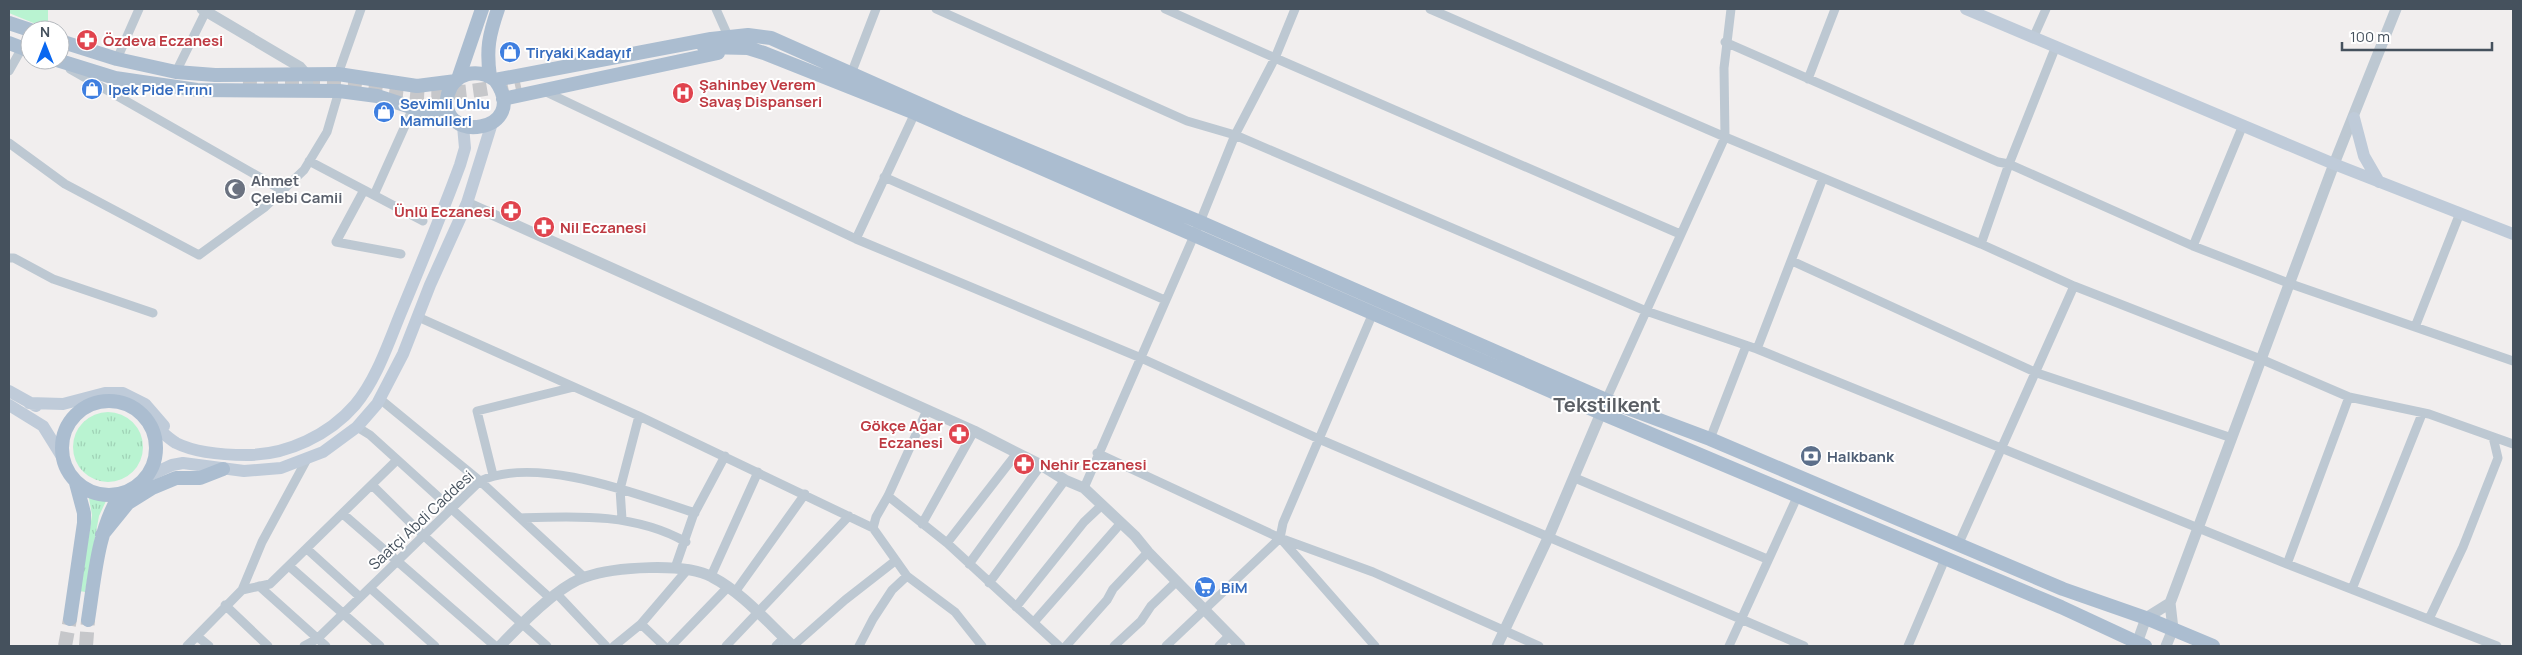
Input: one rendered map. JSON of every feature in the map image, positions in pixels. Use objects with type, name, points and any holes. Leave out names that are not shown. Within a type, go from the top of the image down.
[{"type":"main road","points":[[9,391],[29,404],[62,410],[105,400],[121,402],[135,408],[176,442],[195,448],[237,455],[268,454],[308,441],[343,417],[354,406],[385,351],[446,203],[465,148],[460,124],[448,106],[447,97],[456,80],[482,9]]},
{"type":"main road","points":[[9,405],[42,426],[61,455],[66,470],[76,483],[89,491],[104,495],[120,494],[134,488],[146,478],[172,465],[183,463],[223,469],[258,471],[281,468],[323,452],[357,427],[380,399],[403,354],[467,203],[492,123],[498,117],[503,99],[501,89],[492,78],[487,54],[489,36],[498,9]]},
{"type":"main road","points":[[1966,9],[2243,124],[2334,164],[2513,234]]},
{"type":"main road","points":[[9,33],[20,41]]},
{"type":"main road","points":[[70,44],[117,60],[176,72],[215,75],[338,74],[417,86],[456,80],[468,74],[479,73],[492,78],[728,36],[748,35],[771,38],[960,122],[1200,222],[1798,495],[2061,607],[2139,645]]},
{"type":"main road","points":[[520,82],[698,47],[748,35]]},
{"type":"main road","points":[[698,47],[748,48],[764,52],[915,113],[1373,313],[1604,406],[1710,439],[1959,543],[2063,589],[2146,618],[2213,646]]},
{"type":"main road","points":[[503,99],[699,56],[746,50],[764,52]]},
{"type":"main road","points":[[70,51],[156,74]]},
{"type":"main road","points":[[70,64],[115,78],[196,90],[339,91],[377,96],[474,128],[492,123]]},
{"type":"main road","points":[[2354,118],[2364,156],[2379,182]]},
{"type":"main road","points":[[29,404],[63,404],[105,393],[124,394],[145,404],[176,442]]},
{"type":"main road","points":[[61,455],[61,439],[67,424],[76,412],[90,404]]},
{"type":"main road","points":[[146,478],[154,464],[156,447],[154,433],[147,419]]},
{"type":"main road","points":[[102,534],[128,503],[152,488],[176,478],[200,478],[223,469]]},
{"type":"main road","points":[[70,618],[84,523],[84,513],[76,483]]},
{"type":"main road","points":[[88,620],[102,534],[108,515],[120,494]]},
{"type":"street","points":[[117,60],[139,9]]},
{"type":"street","points":[[338,74],[361,9]]},
{"type":"street","points":[[716,9],[728,36]]},
{"type":"street","points":[[852,74],[876,9]]},
{"type":"street","points":[[936,9],[1187,121],[1235,135],[1646,312],[1757,349],[2198,529],[2497,646]]},
{"type":"street","points":[[1165,9],[1680,234]]},
{"type":"street","points":[[1084,488],[1097,453],[1200,222],[1235,135],[1275,58],[1295,9]]},
{"type":"street","points":[[1430,9],[1725,137],[1981,244],[2074,286],[2263,360],[2349,397],[2429,414],[2513,444]]},
{"type":"street","points":[[1497,646],[1575,478],[1604,406],[1725,137],[1725,42],[1731,9]]},
{"type":"street","points":[[1808,79],[1836,9]]},
{"type":"street","points":[[2034,36],[2046,9]]},
{"type":"street","points":[[2166,646],[2173,629],[2170,603],[2263,360],[2334,164],[2396,9]]},
{"type":"street","points":[[176,72],[204,10],[300,67],[306,74],[309,91]]},
{"type":"street","points":[[1725,42],[2194,246],[2290,284],[2513,361]]},
{"type":"street","points":[[1981,244],[2009,164],[2056,46]]},
{"type":"street","points":[[9,71],[20,56]]},
{"type":"street","points":[[70,68],[282,190]]},
{"type":"street","points":[[544,90],[856,239],[1141,358],[1548,538],[1804,646]]},
{"type":"street","points":[[9,143],[65,184],[199,255],[265,207],[309,161],[327,132],[339,91]]},
{"type":"street","points":[[374,195],[413,108]]},
{"type":"street","points":[[856,239],[915,113]]},
{"type":"street","points":[[2194,246],[2243,124]]},
{"type":"street","points":[[309,161],[423,221]]},
{"type":"street","points":[[884,177],[1165,300]]},
{"type":"street","points":[[1757,349],[1823,178]]},
{"type":"street","points":[[364,190],[336,242],[401,254]]},
{"type":"street","points":[[467,203],[974,431],[1017,452],[1065,480],[1084,488],[1121,522],[1240,646]]},
{"type":"street","points":[[2415,327],[2460,213]]},
{"type":"street","points":[[9,258],[14,258],[53,278],[87,292],[153,313]]},
{"type":"street","points":[[1792,261],[2037,373],[2232,438]]},
{"type":"street","points":[[1959,543],[2037,373],[2074,286]]},
{"type":"street","points":[[1166,646],[1280,538],[1283,523],[1373,313]]},
{"type":"street","points":[[418,317],[639,416],[874,528],[906,576],[955,612],[982,646]]},
{"type":"street","points":[[1710,439],[1746,346]]},
{"type":"street","points":[[493,475],[477,411],[574,387]]},
{"type":"street","points":[[2286,564],[2349,397]]},
{"type":"street","points":[[380,399],[480,481],[584,577]]},
{"type":"street","points":[[874,528],[876,517],[888,496],[927,410]]},
{"type":"street","points":[[2352,589],[2422,414]]},
{"type":"street","points":[[622,519],[620,489],[639,416]]},
{"type":"street","points":[[357,427],[370,435],[450,508],[553,596],[606,646]]},
{"type":"street","points":[[922,524],[974,431]]},
{"type":"street","points":[[2429,619],[2463,546],[2498,458],[2493,436]]},
{"type":"street","points":[[947,543],[1017,452]]},
{"type":"street","points":[[1097,453],[1280,538],[1373,572],[1539,646]]},
{"type":"street","points":[[675,568],[695,513],[725,456]]},
{"type":"street","points":[[187,646],[225,605],[242,590],[262,542],[307,459]]},
{"type":"street","points":[[242,590],[270,584],[397,460]]},
{"type":"street","points":[[969,564],[1041,465]]},
{"type":"street","name":"Saatçi Abdi Caddesi","points":[[304,646],[317,639],[450,508],[480,481],[493,475],[507,472],[538,472],[620,489],[695,513]]},
{"type":"street","points":[[711,576],[758,472]]},
{"type":"street","points":[[1575,478],[1767,559]]},
{"type":"street","points":[[989,583],[1065,480]]},
{"type":"street","points":[[372,485],[423,535],[547,646]]},
{"type":"street","points":[[671,646],[731,590],[804,494]]},
{"type":"street","points":[[1729,646],[1767,559],[1798,495]]},
{"type":"street","points":[[888,496],[947,543],[1059,646]]},
{"type":"street","points":[[1016,607],[1080,526],[1102,505]]},
{"type":"street","points":[[343,514],[494,646]]},
{"type":"street","points":[[726,646],[759,614],[776,592],[849,516]]},
{"type":"street","points":[[520,518],[622,519],[646,523],[686,542]]},
{"type":"street","points":[[1034,622],[1121,522]]},
{"type":"street","points":[[1280,538],[1375,646]]},
{"type":"street","points":[[307,549],[360,597]]},
{"type":"street","points":[[1066,646],[1107,600],[1113,589],[1148,552]]},
{"type":"street","points":[[1908,646],[1945,559]]},
{"type":"street","points":[[500,646],[521,624],[553,596],[584,577],[640,568],[688,569],[711,576],[759,614],[786,644],[895,561]]},
{"type":"street","points":[[289,566],[380,646]]},
{"type":"street","points":[[614,646],[641,624],[688,569]]},
{"type":"street","points":[[859,646],[873,619],[892,590],[906,576]]},
{"type":"street","points":[[1114,646],[1141,621],[1151,606],[1177,581]]},
{"type":"street","points":[[258,586],[326,646]]},
{"type":"street","points":[[370,588],[435,646]]},
{"type":"street","points":[[2139,645],[2146,618],[2170,603]]},
{"type":"street","points":[[225,605],[268,646]]},
{"type":"street","points":[[641,624],[664,646]]},
{"type":"street","points":[[1219,646],[1230,635]]},
{"type":"street","points":[[197,636],[209,646]]},
{"type":"green space","points":[[9,9],[48,9],[48,20],[26,20],[9,13]]},
{"type":"green space","points":[[101,412],[115,412],[128,417],[138,427],[143,440],[143,454],[138,467],[128,477],[115,482],[101,482],[88,477],[78,467],[73,454],[73,440],[78,427],[88,417]]},
{"type":"green space","points":[[89,498],[106,501],[99,516],[85,592],[80,591],[92,515]]},
{"type":"tunnel","points":[[243,81],[331,82],[424,93],[452,93],[479,90],[520,82]]},
{"type":"tunnel","points":[[65,646],[70,619]]},
{"type":"tunnel","points":[[86,646],[88,620]]},
{"type":"place","name":"Özdeva Eczanesi","points":[[87,40]]},
{"type":"place","name":"Tiryaki Kadayıf","points":[[510,52]]},
{"type":"place","name":"Ipek Pide Fırını","points":[[92,89]]},
{"type":"place","name":"Şahinbey Verem Savaş Dispanseri","points":[[683,93]]},
{"type":"place","name":"Sevimli Unlu Mamulleri","points":[[384,112]]},
{"type":"place","name":"Ahmet Çelebi Camii","points":[[235,189]]},
{"type":"place","name":"Ünlü Eczanesi","points":[[511,211]]},
{"type":"place","name":"Nil Eczanesi","points":[[544,227]]},
{"type":"place","name":"Gökçe Ağar Eczanesi","points":[[959,434]]},
{"type":"place","name":"Halkbank","points":[[1811,456]]},
{"type":"place","name":"Nehir Eczanesi","points":[[1024,464]]},
{"type":"place","name":"BiM","points":[[1205,587]]},
{"type":"district","name":"Tekstilkent","points":[[1607,404]]}]
